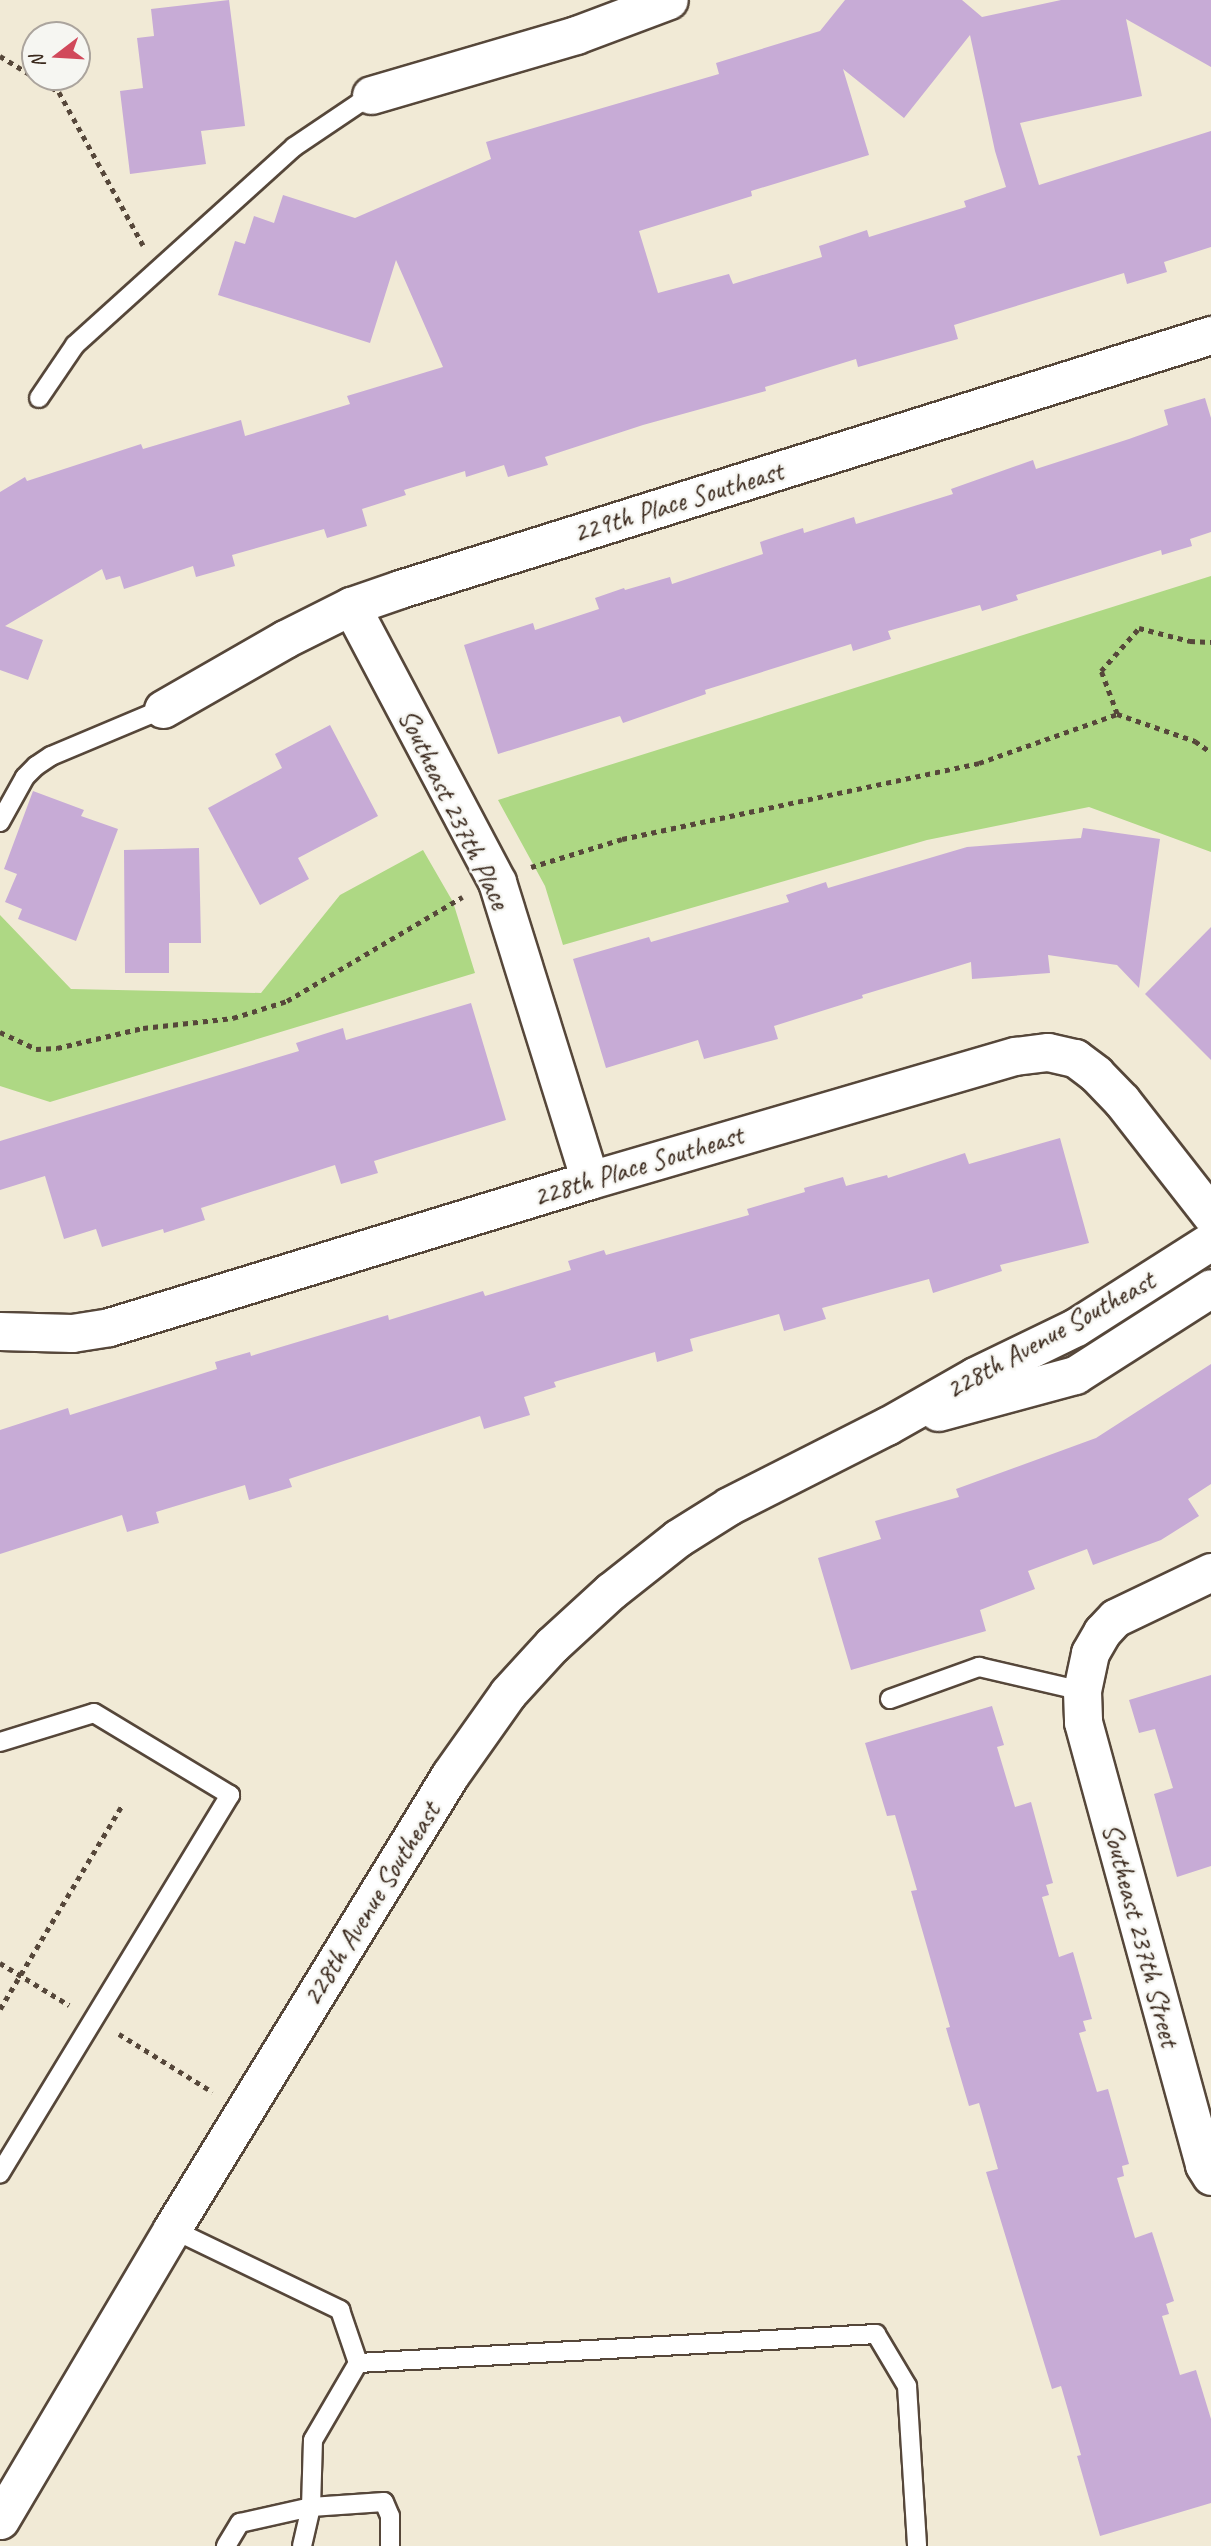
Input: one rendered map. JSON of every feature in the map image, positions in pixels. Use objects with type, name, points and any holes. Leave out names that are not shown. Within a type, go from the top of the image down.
[{"type":"street","points":[[371,95],[576,35],[669,0]]},
{"type":"street","name":"229th Place Southeast","points":[[163,709],[285,639],[351,606],[1211,335]]},
{"type":"street","name":"Southeast 237th Place","points":[[351,606],[497,883],[590,1180]]},
{"type":"street","name":"228th Place Southeast","points":[[0,1331],[72,1333],[109,1327],[590,1180],[1015,1056],[1048,1052],[1075,1058],[1105,1083],[1211,1215]]},
{"type":"street","name":"228th Avenue Southeast","points":[[3,2510],[450,1775],[508,1693],[552,1645],[611,1591],[678,1538],[779,1478],[887,1426],[975,1376],[1076,1327],[1211,1241]]},
{"type":"street","name":"228th Avenue Southeast","points":[[887,1426],[1075,1375],[1211,1288]]},
{"type":"street","name":"Southeast 237th Street","points":[[1211,1572],[1115,1618],[1102,1632],[1090,1653],[1082,1691],[1083,1722],[1204,2165],[1211,2176]]},
{"type":"lane","points":[[39,398],[75,345],[294,147],[371,95]]},
{"type":"lane","points":[[0,822],[25,777],[36,765],[163,709]]},
{"type":"lane","points":[[890,1699],[979,1667],[1082,1691]]},
{"type":"lane","points":[[0,1742],[94,1713],[230,1795],[0,2174]]},
{"type":"lane","points":[[172,2229],[340,2310],[358,2364],[313,2440],[311,2507],[302,2546]]},
{"type":"lane","points":[[358,2364],[876,2334],[907,2386],[917,2546]]},
{"type":"lane","points":[[226,2546],[240,2523],[311,2507],[384,2502],[390,2516],[390,2546]]},
{"type":"path","points":[[0,55],[59,92],[157,272]]},
{"type":"path","points":[[1117,714],[1101,671],[1139,628],[1190,641],[1211,642]]},
{"type":"path","points":[[0,1032],[36,1049],[57,1048],[143,1028],[233,1018],[287,1001],[458,899],[542,862],[622,839],[979,763],[1117,714],[1195,741],[1211,752]]},
{"type":"path","points":[[0,2009],[122,1805]]},
{"type":"green space","points":[[1211,576],[1211,852],[1089,807],[927,840],[563,945],[545,886],[498,800]]},
{"type":"green space","points":[[423,850],[453,902],[475,973],[50,1102],[0,1086],[0,915],[71,989],[261,993],[340,895]]},
{"type":"building","points":[[229,0],[245,126],[201,131],[206,164],[130,174],[120,91],[143,88],[137,38],[154,36],[151,9]]},
{"type":"building","points":[[845,0],[962,0],[982,17],[1061,0],[1211,0],[1211,67],[1126,19],[1142,96],[1020,123],[1039,185],[1211,131],[1211,247],[1164,262],[1167,272],[1127,284],[1124,273],[954,325],[958,339],[858,367],[856,359],[765,387],[766,391],[643,425],[545,457],[548,465],[508,477],[504,465],[466,477],[465,471],[404,490],[406,495],[362,509],[367,526],[327,538],[324,529],[232,555],[235,566],[196,577],[193,566],[124,589],[120,576],[106,580],[102,569],[5,626],[43,640],[28,680],[0,670],[0,492],[25,477],[27,481],[141,444],[143,449],[241,420],[245,436],[350,404],[347,396],[443,367],[396,260],[370,343],[218,295],[235,241],[245,244],[254,216],[274,223],[283,195],[355,218],[491,159],[486,142],[719,74],[716,63],[820,31]],"holes":[[[970,35],[995,151],[1006,187],[964,201],[966,207],[869,237],[867,230],[819,246],[822,257],[733,284],[729,274],[658,293],[639,231],[752,196],[751,191],[869,155],[843,69],[904,118]]]},
{"type":"building","points":[[1205,398],[1211,418],[1211,532],[1190,539],[1192,546],[1162,555],[1161,550],[1016,595],[1018,600],[982,611],[980,605],[888,631],[891,639],[853,651],[851,644],[705,690],[706,694],[623,723],[620,716],[498,754],[464,645],[533,623],[535,630],[599,609],[595,598],[624,588],[625,590],[670,577],[672,584],[763,554],[760,542],[803,528],[804,533],[854,517],[856,524],[953,494],[951,489],[1033,460],[1036,469],[1129,439],[1168,425],[1164,410]]},
{"type":"building","points":[[330,725],[378,816],[298,858],[309,879],[260,905],[208,808],[282,768],[275,754]]},
{"type":"building","points":[[33,791],[84,810],[81,816],[118,829],[76,941],[18,919],[22,909],[5,902],[17,874],[4,869]]},
{"type":"building","points":[[1083,828],[1160,839],[1139,988],[1117,965],[1048,955],[1050,973],[972,979],[971,962],[862,995],[863,998],[774,1026],[778,1039],[704,1059],[698,1040],[606,1068],[573,959],[649,937],[651,942],[789,902],[786,895],[826,882],[828,888],[967,847],[1081,838]]},
{"type":"building","points":[[199,848],[201,943],[169,943],[169,973],[125,973],[124,850]]},
{"type":"building","points":[[1211,927],[1211,1060],[1145,994]]},
{"type":"building","points":[[471,1003],[506,1120],[374,1161],[378,1173],[341,1184],[335,1165],[201,1208],[205,1220],[164,1233],[163,1229],[102,1247],[96,1229],[64,1239],[45,1176],[0,1190],[0,1141],[299,1051],[296,1043],[343,1028],[346,1040]]},
{"type":"building","points":[[1060,1138],[1089,1243],[1000,1265],[1002,1271],[933,1293],[929,1279],[822,1308],[826,1319],[784,1331],[779,1314],[690,1339],[693,1351],[657,1362],[655,1352],[554,1382],[556,1387],[524,1397],[530,1415],[484,1429],[480,1416],[289,1479],[292,1487],[249,1500],[245,1485],[156,1512],[159,1523],[127,1532],[122,1515],[0,1554],[0,1430],[68,1408],[70,1415],[217,1369],[215,1362],[250,1352],[251,1356],[388,1315],[389,1320],[483,1291],[485,1296],[571,1270],[568,1261],[604,1250],[606,1255],[749,1215],[747,1209],[805,1192],[804,1188],[843,1177],[846,1186],[887,1175],[888,1178],[965,1153],[969,1164]]},
{"type":"building","points":[[1211,1364],[1211,1484],[1188,1499],[1199,1516],[1161,1540],[1093,1565],[1087,1549],[1028,1571],[1035,1589],[980,1610],[986,1631],[851,1670],[818,1558],[881,1539],[875,1521],[959,1497],[956,1489],[1096,1438]]},
{"type":"building","points":[[1211,1675],[1211,1866],[1177,1877],[1154,1794],[1173,1788],[1155,1729],[1139,1733],[1129,1700]]},
{"type":"building","points":[[992,1706],[1004,1745],[997,1747],[1015,1807],[1031,1802],[1053,1883],[1046,1885],[1049,1895],[1042,1897],[1059,1957],[1073,1952],[1092,2019],[1083,2021],[1086,2031],[1079,2033],[1097,2092],[1108,2089],[1129,2164],[1122,2166],[1124,2176],[1117,2178],[1135,2238],[1152,2232],[1174,2301],[1166,2304],[1169,2314],[1162,2316],[1180,2375],[1196,2370],[1211,2419],[1211,2503],[1100,2536],[1077,2456],[1081,2455],[1061,2386],[1052,2389],[986,2172],[998,2169],[979,2103],[969,2106],[946,2028],[950,2027],[911,1891],[917,1890],[895,1815],[887,1816],[865,1743]]}]
